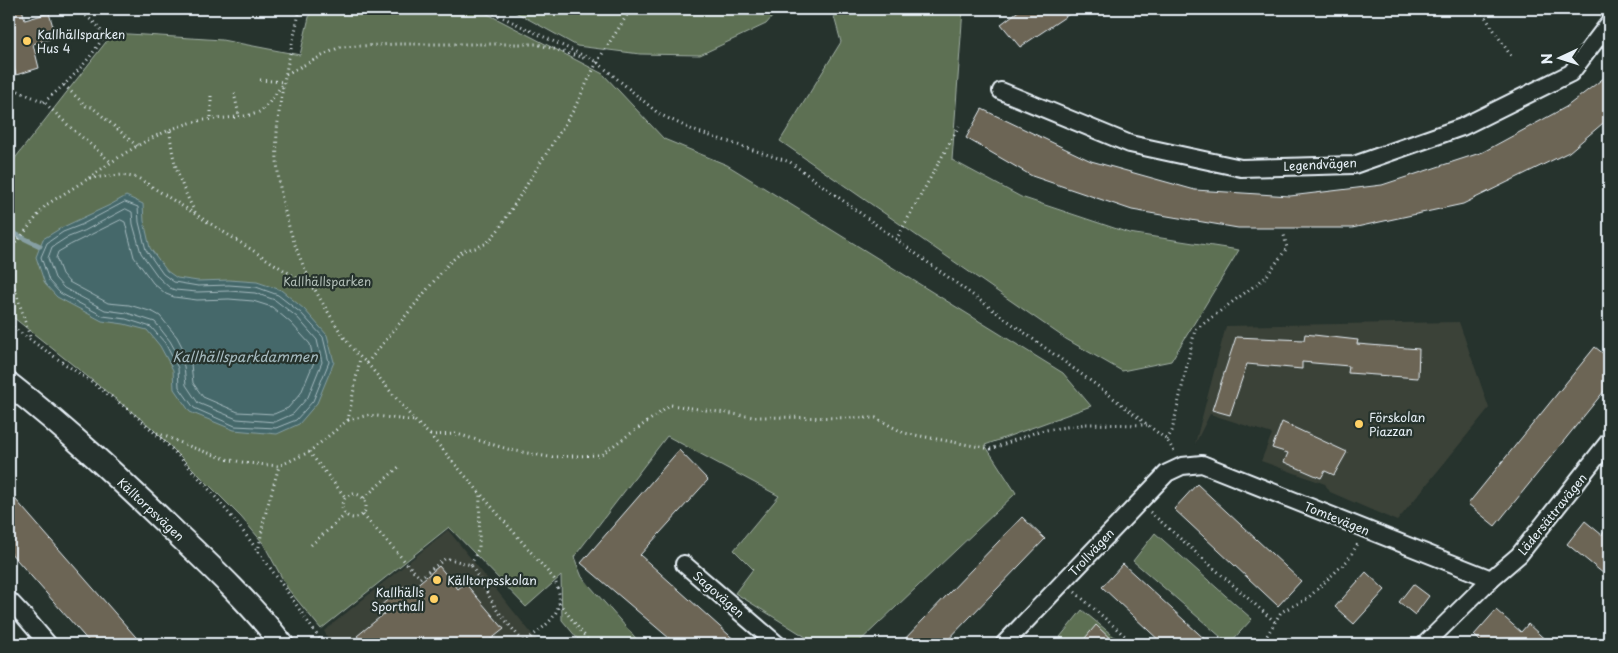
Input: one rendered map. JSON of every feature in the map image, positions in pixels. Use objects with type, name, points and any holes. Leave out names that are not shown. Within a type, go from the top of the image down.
[{"type":"street","name":"Legendvägen","points":[[1001,91],[1130,144],[1241,168],[1354,164],[1462,127],[1571,73],[1609,23]]},
{"type":"street","name":"Källtorpsvägen","points":[[9,384],[79,442],[158,516],[243,598],[282,644]]},
{"type":"street","name":"Lädersättravägen","points":[[1425,644],[1491,579],[1519,555],[1609,441]]},
{"type":"street","name":"Tomtevägen","points":[[1182,466],[1202,464],[1491,579]]},
{"type":"street","name":"Trollvägen","points":[[1004,644],[1167,473],[1182,466]]},
{"type":"street","name":"Sagovägen","points":[[684,564],[777,644]]},
{"type":"street","points":[[9,600],[48,644]]},
{"type":"path","points":[[44,102],[64,85],[94,52],[102,40],[100,28],[80,9]]},
{"type":"path","points":[[300,9],[277,122],[277,155],[281,190],[289,230],[302,264],[314,290],[360,357],[554,579],[559,589],[560,598],[556,614],[547,625],[525,643],[497,610],[471,565],[446,558],[420,578],[363,515]]},
{"type":"path","points":[[485,9],[597,62],[659,114],[695,131],[790,162],[1147,424],[1167,440],[1182,466]]},
{"type":"path","points":[[367,363],[448,264],[464,250],[487,243],[499,229],[573,111],[597,62],[631,9]]},
{"type":"path","points":[[1480,9],[1510,56]]},
{"type":"path","points":[[286,74],[340,47],[397,44],[537,44],[597,62]]},
{"type":"path","points":[[260,80],[284,82]]},
{"type":"path","points":[[31,341],[12,280],[10,249],[46,205],[137,146],[170,131],[191,123],[260,112],[284,82]]},
{"type":"path","points":[[64,85],[86,106],[92,106],[137,146]]},
{"type":"path","points":[[9,87],[44,102],[111,162]]},
{"type":"path","points":[[234,92],[239,115]]},
{"type":"path","points":[[211,96],[211,119]]},
{"type":"path","points":[[896,240],[959,126]]},
{"type":"path","points":[[170,131],[174,162],[182,187],[196,215]]},
{"type":"path","points":[[89,178],[122,175],[138,178],[314,290]]},
{"type":"path","points":[[1167,440],[1172,431],[1195,330],[1266,277],[1287,248],[1284,235]]},
{"type":"path","points":[[9,324],[116,400],[155,433],[185,463],[258,552],[323,644]]},
{"type":"path","points":[[348,420],[360,357]]},
{"type":"path","points":[[430,435],[457,434],[511,450],[549,457],[600,455],[671,405],[753,417],[876,418],[904,433],[990,449],[1039,430],[1086,424],[1147,424]]},
{"type":"path","points":[[155,433],[226,459],[279,466],[309,452],[348,420],[369,416],[416,421]]},
{"type":"path","points":[[309,452],[346,498]]},
{"type":"path","points":[[258,552],[266,510],[279,466]]},
{"type":"path","points":[[364,498],[400,466]]},
{"type":"path","points":[[471,565],[479,547],[480,493]]},
{"type":"path","points":[[357,494],[364,498],[366,506],[363,515],[354,518],[345,515],[342,504],[349,495],[357,494]]},
{"type":"path","points":[[1139,502],[1275,622]]},
{"type":"path","points":[[311,545],[345,515]]},
{"type":"path","points":[[1262,644],[1281,612],[1307,599],[1347,561],[1367,530]]},
{"type":"path","points":[[1064,582],[1134,644]]},
{"type":"path","points":[[559,603],[591,644]]},
{"type":"shaded area","name":"Förskolan Piazzan","points":[[1459,322],[1489,408],[1397,521],[1330,492],[1325,484],[1261,461],[1272,434],[1210,414],[1195,444],[1226,326]]},
{"type":"shaded area","name":"Källtorpsskolan","points":[[448,530],[540,644],[331,644],[324,631]]},
{"type":"green space","name":"Kallhällsparken","points":[[311,9],[478,9],[603,74],[664,139],[727,165],[1063,373],[1091,406],[985,445],[1016,493],[857,644],[817,644],[735,593],[753,569],[734,550],[779,496],[667,436],[574,557],[582,577],[641,644],[582,644],[562,620],[561,576],[526,607],[449,527],[321,629],[288,589],[263,543],[241,517],[152,428],[9,314],[9,166],[113,33],[222,40],[300,55]]},
{"type":"green space","points":[[510,9],[779,9],[766,24],[700,55],[640,54],[577,46]]},
{"type":"green space","points":[[832,9],[963,9],[952,160],[1021,197],[1129,233],[1239,250],[1171,361],[1122,371],[1066,339],[780,141],[841,42]]},
{"type":"green space","points":[[1155,533],[1252,619],[1229,644],[1133,561]]},
{"type":"green space","points":[[1082,610],[1123,644],[1069,644],[1060,637]]},
{"type":"water","name":"Kallhällsparkdammen","points":[[126,196],[143,204],[144,221],[150,248],[167,271],[177,278],[198,281],[229,280],[257,282],[281,290],[304,309],[327,335],[334,362],[317,403],[299,424],[277,434],[234,430],[190,412],[174,389],[173,370],[160,346],[147,330],[102,321],[57,297],[45,284],[36,257],[43,239]]},
{"type":"building","name":"Kallhällsparken Hus 4","points":[[9,9],[22,9],[25,20],[49,13],[56,37],[33,44],[39,68],[16,75],[9,49]]},
{"type":"building","points":[[1021,9],[1077,9],[1020,47],[1001,24]]},
{"type":"building","points":[[1609,74],[1609,118],[1569,152],[1463,204],[1352,228],[1238,228],[1132,210],[1032,176],[966,138],[982,109],[1091,161],[1195,190],[1290,196],[1382,185],[1483,152],[1566,107]]},
{"type":"building","points":[[1305,334],[1358,340],[1357,344],[1419,349],[1418,378],[1348,373],[1349,366],[1302,362],[1302,369],[1247,364],[1230,415],[1212,410],[1236,337],[1304,340]]},
{"type":"building","points":[[1595,347],[1609,358],[1609,385],[1495,526],[1468,504]]},
{"type":"building","points":[[1282,422],[1347,452],[1334,475],[1325,471],[1321,478],[1284,462],[1288,453],[1272,448]]},
{"type":"building","points":[[679,450],[708,480],[640,555],[739,644],[676,644],[581,563]]},
{"type":"building","points":[[1197,484],[1301,581],[1278,606],[1174,509]]},
{"type":"building","points":[[9,492],[142,644],[91,644],[9,551]]},
{"type":"building","points":[[1022,517],[1045,539],[944,644],[900,644]]},
{"type":"building","points":[[1585,521],[1602,535],[1609,525],[1609,578],[1567,544]]},
{"type":"building","points":[[1123,564],[1210,644],[1163,644],[1102,587]]},
{"type":"building","name":"Kallhälls Sporthall","points":[[439,566],[458,589],[465,583],[504,629],[485,644],[364,644],[357,636],[385,613],[380,606],[404,586],[408,592]]},
{"type":"building","points":[[1366,572],[1385,590],[1354,624],[1335,607]]},
{"type":"building","points":[[1413,584],[1429,596],[1415,615],[1399,602]]},
{"type":"building","points":[[1496,610],[1521,632],[1528,624],[1550,644],[1483,644],[1474,635]]},
{"type":"building","points":[[1096,625],[1116,644],[1080,644]]},
{"type":"waterway","points":[[9,231],[40,246]]},
{"type":"place","name":"Kallhällsparken Hus 4","points":[[27,41]]},
{"type":"place","name":"Förskolan Piazzan","points":[[1359,424]]},
{"type":"place","name":"Källtorpsskolan","points":[[437,580]]},
{"type":"place","name":"Kallhälls Sporthall","points":[[434,599]]}]
